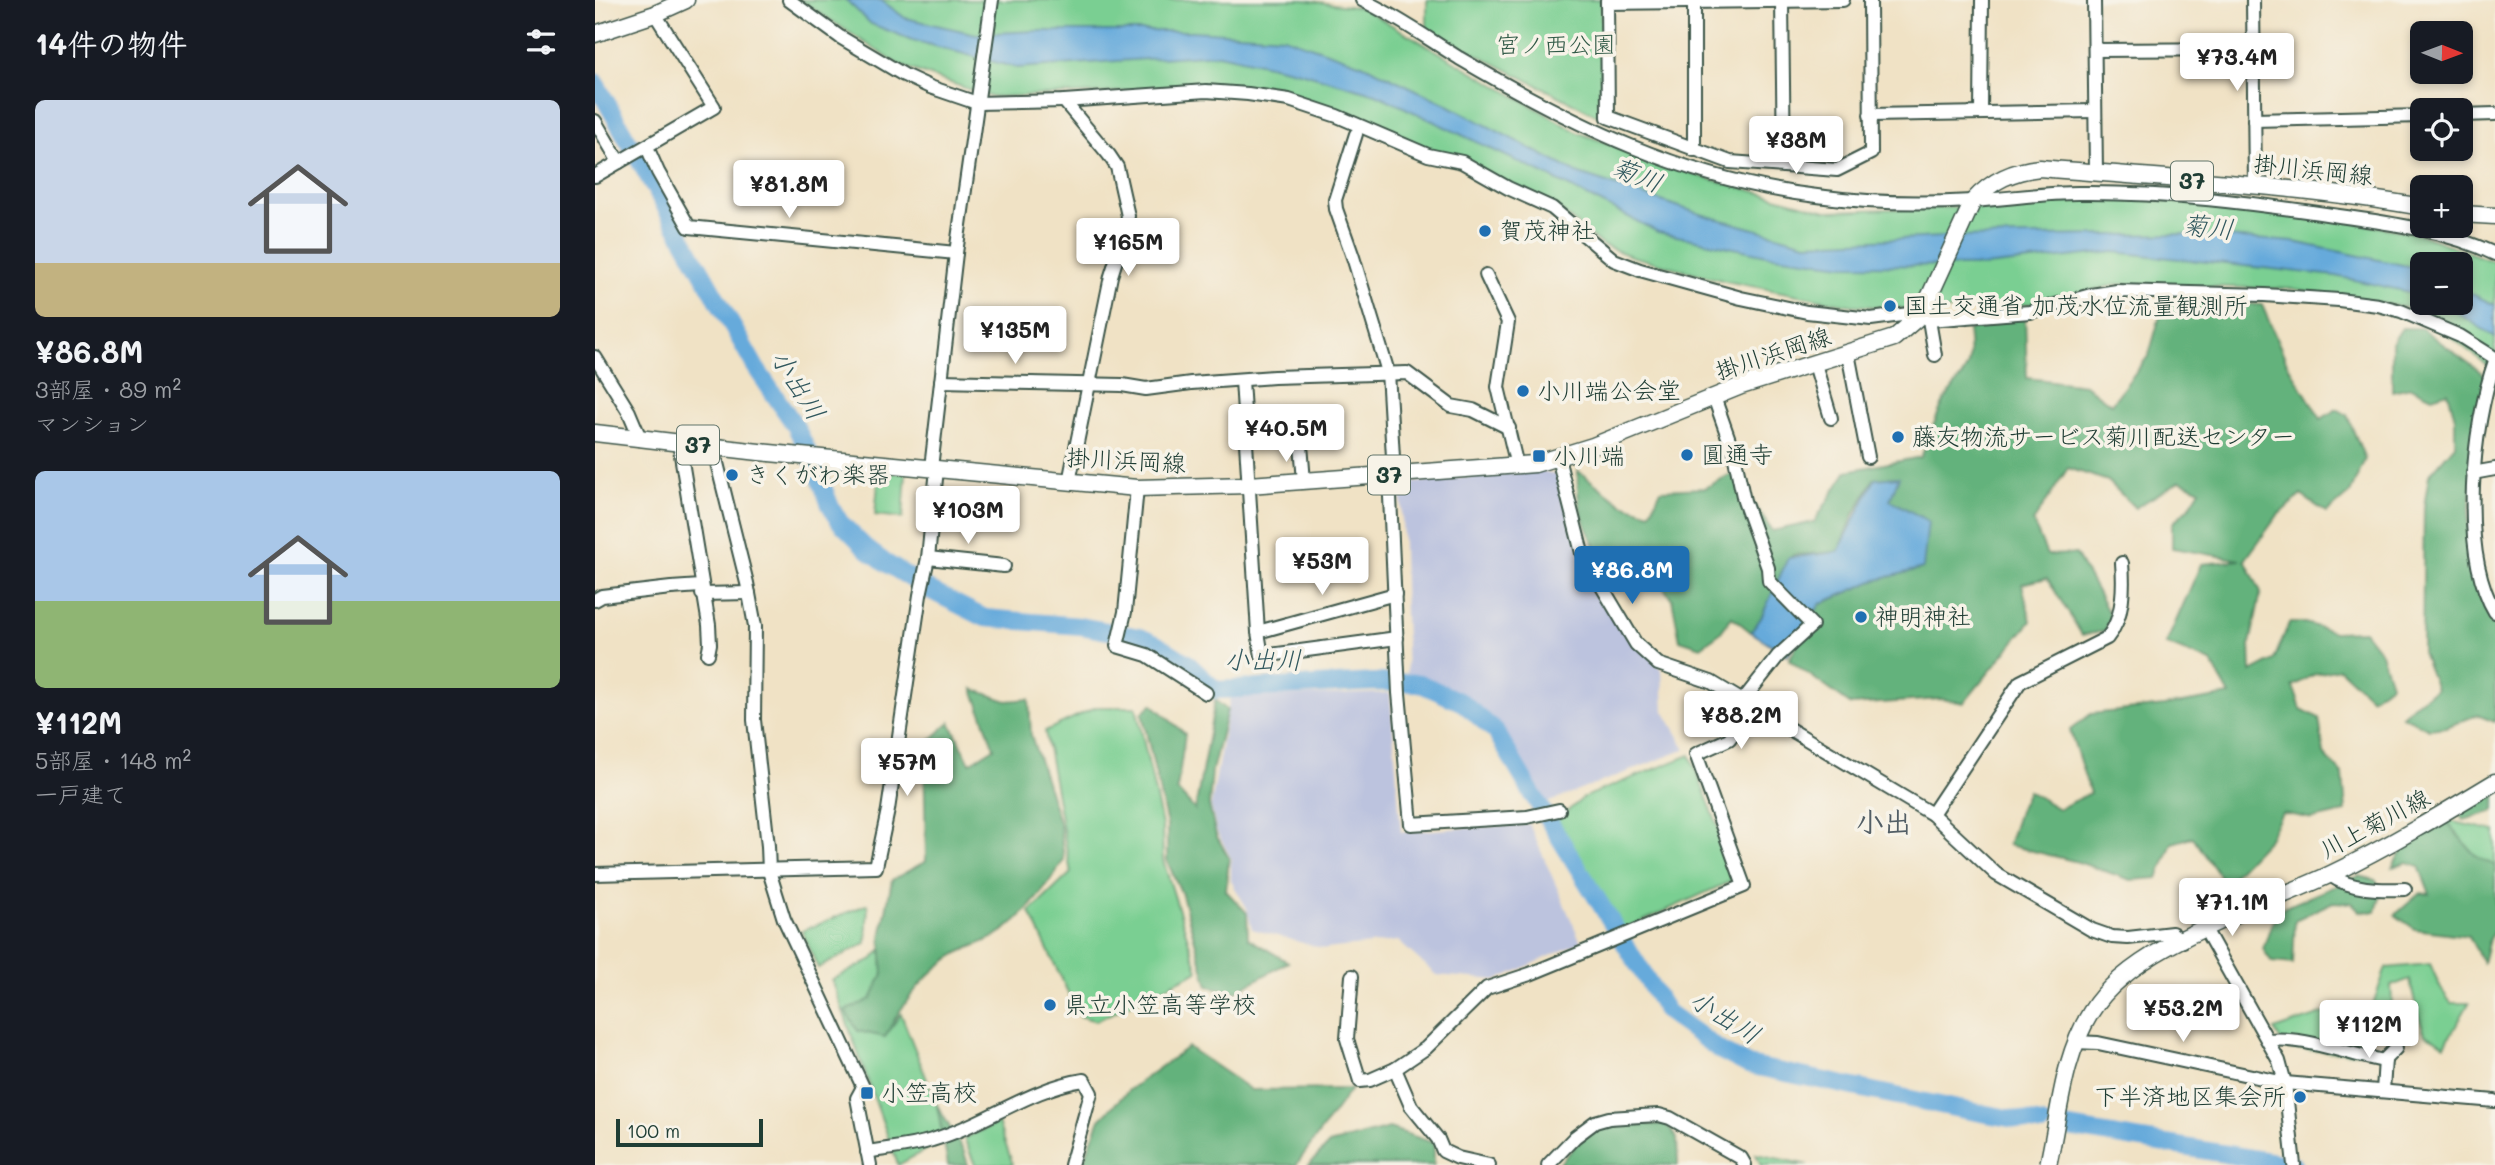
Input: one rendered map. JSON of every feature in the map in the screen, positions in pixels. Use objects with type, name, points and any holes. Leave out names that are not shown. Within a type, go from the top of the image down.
[{"type":"main road","points":[[595,34],[655,14],[686,0]]},
{"type":"main road","name":"掛川浜岡線","points":[[595,434],[1137,488],[1249,485],[1517,466],[1558,458],[1741,386],[1894,338],[1924,316],[1973,202],[1983,190],[2020,170],[2041,168],[2255,186],[2364,197],[2410,205]]},
{"type":"main road","points":[[2473,215],[2495,216]]},
{"type":"main road","name":"川上菊川線","points":[[2048,1165],[2065,1073],[2075,1042],[2092,1011],[2112,985],[2139,964],[2204,929],[2330,875],[2426,824],[2495,782]]},
{"type":"street","points":[[789,0],[840,37],[904,75],[930,87],[977,101],[1064,101],[1206,91],[1289,100],[1336,116],[1428,155],[1462,162],[1508,188],[1552,208],[1614,260],[1731,296],[1807,312],[1871,319],[1897,315],[2030,312],[2117,290],[2339,300],[2401,311],[2460,336],[2495,360],[2489,379],[2473,473],[2472,514],[2476,551],[2486,594],[2495,613]]},
{"type":"street","points":[[595,874],[876,867],[888,810],[920,595],[928,558],[941,381],[956,253],[992,0]]},
{"type":"street","points":[[1362,0],[1384,5],[1459,58],[1568,119],[1647,155],[1697,172],[1767,188],[1891,203],[1973,202],[2077,193],[2223,201],[2409,227],[2429,231],[2495,254]]},
{"type":"street","points":[[1843,0],[1607,2],[1608,117],[1730,162],[1837,170],[1871,153],[1870,0]]},
{"type":"street","points":[[1981,113],[1982,0]]},
{"type":"street","points":[[2094,0],[2096,173]]},
{"type":"street","points":[[2253,0],[2255,186]]},
{"type":"street","points":[[1782,1],[1784,166]]},
{"type":"street","points":[[1694,2],[1694,150]]},
{"type":"street","points":[[595,176],[715,107],[655,14]]},
{"type":"street","points":[[2095,50],[2253,49]]},
{"type":"street","points":[[1064,101],[1117,167],[1128,216],[1125,235],[1111,276],[1069,482]]},
{"type":"street","points":[[1870,115],[2095,111]]},
{"type":"street","points":[[2473,115],[2495,114]]},
{"type":"street","points":[[2254,120],[2410,116]]},
{"type":"street","points":[[595,121],[619,162]]},
{"type":"street","points":[[1356,134],[1335,200],[1388,372],[1398,678],[1411,824],[1532,817],[1555,810]]},
{"type":"street","points":[[647,147],[689,227],[956,253]]},
{"type":"street","points":[[1486,275],[1508,322],[1498,387],[1517,466]]},
{"type":"street","points":[[1924,316],[1935,355]]},
{"type":"street","points":[[1848,354],[1868,457]]},
{"type":"street","points":[[595,357],[629,412],[640,438]]},
{"type":"street","points":[[1815,364],[1831,418]]},
{"type":"street","points":[[941,381],[1122,385],[1146,389],[1191,383],[1407,373],[1451,406],[1473,410],[1509,428]]},
{"type":"street","points":[[1242,380],[1258,632],[1262,656],[1397,638]]},
{"type":"street","points":[[1352,976],[1347,1039],[1356,1074],[1360,1081],[1370,1080],[1395,1069],[1426,1048],[1487,988],[1530,974],[1744,886],[1696,754],[1729,739],[1778,656],[1812,625],[1769,581],[1768,568],[1744,501],[1734,454],[1714,397]]},
{"type":"street","points":[[679,443],[701,590],[709,625],[708,654]]},
{"type":"street","points":[[1301,445],[1304,481]]},
{"type":"street","points":[[713,447],[755,626],[754,720],[769,871],[785,919],[863,1087],[857,1098],[868,1158],[932,1140],[1040,1093],[1084,1080],[1091,1093],[1072,1165]]},
{"type":"street","points":[[1558,458],[1582,553],[1636,644],[1658,664],[1711,682],[1932,814],[1996,874],[2092,930],[2112,937],[2127,938],[2172,933],[2183,941]]},
{"type":"street","points":[[2473,473],[2495,469]]},
{"type":"street","points":[[1137,488],[1122,625],[1117,646],[1147,655],[1206,693]]},
{"type":"street","points":[[928,558],[1004,566]]},
{"type":"street","points":[[1932,814],[2020,682],[2108,638],[2114,630],[2124,589],[2122,563]]},
{"type":"street","points":[[595,600],[602,596],[671,588],[749,593]]},
{"type":"street","points":[[1258,632],[1395,594]]},
{"type":"street","points":[[2330,875],[2340,882],[2371,889],[2405,890]]},
{"type":"street","points":[[2204,929],[2279,1061],[2285,1083],[2293,1163]]},
{"type":"street","points":[[2268,1040],[2283,1039],[2385,1061]]},
{"type":"street","points":[[2075,1042],[2098,1043],[2285,1083],[2495,1101]]},
{"type":"street","points":[[2383,1091],[2385,1061],[2396,1048]]},
{"type":"street","points":[[1395,1069],[1411,1106],[1438,1139],[1443,1151],[1458,1158],[1489,1165]]},
{"type":"street","points":[[1548,1165],[1575,1137],[1595,1122],[1609,1118],[1659,1115],[1704,1136],[1741,1158],[1745,1165]]},
{"type":"shaded area","points":[[1539,470],[1561,476],[1600,587],[1662,671],[1664,711],[1686,749],[1544,804],[1495,723],[1479,706],[1428,678],[1407,676],[1401,484]]},
{"type":"shaded area","points":[[1390,693],[1401,832],[1529,824],[1581,942],[1497,980],[1436,975],[1398,941],[1325,949],[1252,929],[1247,908],[1231,881],[1231,858],[1217,832],[1211,806],[1230,697]]},
{"type":"green space","points":[[800,0],[1304,0],[1362,8],[1579,133],[1702,177],[1827,211],[1960,207],[2043,199],[2142,199],[2329,218],[2410,232],[2410,238],[2430,238],[2468,252],[2410,252],[2410,308],[2295,289],[2118,284],[2042,303],[1939,311],[1850,305],[1725,281],[1631,256],[1602,245],[1554,205],[1318,104],[1269,91],[1193,86],[1104,93],[991,97],[899,65]]},
{"type":"green space","name":"宮ノ西公園","points":[[1427,0],[1601,0],[1602,118],[1427,29]]},
{"type":"green space","points":[[2473,254],[2495,262],[2495,371],[2423,315],[2473,315]]},
{"type":"green space","points":[[2165,298],[2262,305],[2288,365],[2321,419],[2337,409],[2347,415],[2365,459],[2350,493],[2327,513],[2301,495],[2278,515],[2245,560],[2261,592],[2250,644],[2251,672],[2274,660],[2289,623],[2305,623],[2334,632],[2364,631],[2381,653],[2391,684],[2371,698],[2340,669],[2315,674],[2293,686],[2301,709],[2319,718],[2324,754],[2343,775],[2346,812],[2313,819],[2282,813],[2269,838],[2225,884],[2193,837],[2172,843],[2158,878],[2131,880],[2078,862],[2008,845],[2028,791],[2059,809],[2090,793],[2070,730],[2091,714],[2230,695],[2211,662],[2166,644],[2201,564],[2241,560],[2172,548],[2172,524],[2190,506],[2200,490],[2180,481],[2135,508],[2108,481],[2068,468],[2033,522],[2047,555],[2076,554],[2111,617],[2105,631],[2082,635],[2047,578],[2022,584],[2031,621],[1964,703],[1941,699],[1851,705],[1789,660],[1819,605],[1873,581],[1923,568],[1890,500],[1898,477],[1874,479],[1853,516],[1839,552],[1793,555],[1751,632],[1732,617],[1720,633],[1701,647],[1680,640],[1672,599],[1642,558],[1610,573],[1585,524],[1579,500],[1578,471],[1622,504],[1650,513],[1661,490],[1705,488],[1733,473],[1772,531],[1814,522],[1847,471],[1921,457],[1941,407],[1966,369],[1969,355],[1968,330],[2025,315],[2027,378],[2085,385],[2111,404],[2149,355]]},
{"type":"green space","points":[[2402,328],[2421,328],[2485,375],[2468,521],[2470,565],[2487,612],[2495,624],[2495,722],[2477,715],[2446,727],[2429,729],[2402,716],[2436,689],[2422,652],[2424,507],[2429,475],[2455,445],[2455,418],[2448,392],[2432,397],[2411,387],[2392,391],[2392,343]]},
{"type":"green space","points":[[879,473],[906,473],[903,518],[875,515]]},
{"type":"green space","points":[[973,689],[1007,701],[1029,699],[1031,735],[1060,825],[1064,860],[1017,920],[992,938],[958,953],[925,979],[907,1001],[885,1037],[858,1031],[845,1011],[871,999],[883,974],[881,937],[892,880],[926,861],[924,746],[950,722],[970,763],[994,748]]},
{"type":"green space","points":[[1215,700],[1227,710],[1212,771],[1209,805],[1216,835],[1229,858],[1226,891],[1247,913],[1248,938],[1288,962],[1235,992],[1208,986],[1181,892],[1167,861],[1167,825],[1142,713],[1152,704],[1185,734],[1177,790],[1195,810]]},
{"type":"green space","points":[[1096,707],[1136,707],[1162,825],[1163,860],[1198,971],[1096,1021],[1079,1016],[1030,912],[1071,873],[1045,731]]},
{"type":"green space","points":[[1690,755],[1738,878],[1625,929],[1556,821],[1584,797]]},
{"type":"green space","points":[[2495,793],[2495,808],[2492,812],[2464,820],[2458,814]]},
{"type":"green space","points":[[2445,820],[2495,831],[2495,867],[2474,854]]},
{"type":"green space","points":[[2445,820],[2474,854],[2495,866],[2495,930],[2489,939],[2483,963],[2469,936],[2415,929],[2395,915],[2420,893],[2430,894],[2419,866],[2407,862],[2393,867],[2396,859],[2414,840]]},
{"type":"green space","points":[[2359,876],[2375,880],[2382,889],[2376,912],[2360,911],[2352,903],[2333,902],[2295,920],[2293,964],[2272,962],[2263,949],[2271,925],[2283,908]]},
{"type":"green space","points":[[868,904],[866,943],[818,968],[802,931]]},
{"type":"green space","points":[[882,948],[883,974],[872,999],[845,1012],[885,1037],[901,1014],[937,1105],[943,1140],[898,1165],[832,980],[873,959]]},
{"type":"green space","points":[[2430,964],[2441,989],[2451,1003],[2469,1003],[2445,1045],[2425,1034],[2416,1009],[2410,979],[2391,986],[2392,1002],[2382,1010],[2380,1021],[2370,1021],[2359,1031],[2358,1053],[2286,1049],[2274,1030],[2337,1009],[2351,1013],[2373,1004],[2386,968]]},
{"type":"green space","points":[[1188,1047],[1251,1090],[1351,1089],[1296,1165],[1082,1165],[1100,1119],[1129,1090]]},
{"type":"green space","points":[[937,1105],[964,1152],[968,1165],[948,1165]]},
{"type":"green space","points":[[998,1123],[1013,1165],[975,1165],[964,1138]]},
{"type":"green space","points":[[1666,1124],[1677,1138],[1678,1165],[1558,1165],[1586,1134],[1603,1125]]},
{"type":"green space","points":[[1389,1128],[1434,1143],[1434,1165],[1309,1165],[1329,1144]]},
{"type":"green space","points":[[1756,1154],[1808,1165],[1761,1165]]},
{"type":"water","points":[[846,0],[881,0],[905,18],[976,34],[1034,31],[1193,31],[1284,37],[1362,64],[1442,102],[1579,174],[1707,216],[1806,243],[1944,237],[2188,234],[2294,242],[2410,267],[2410,292],[2336,276],[2114,252],[1985,266],[1843,265],[1767,255],[1658,232],[1376,94],[1300,72],[1219,54],[1017,68],[912,40],[871,24]]},
{"type":"water","points":[[2473,295],[2495,305],[2495,337],[2461,315],[2473,315]]},
{"type":"water","points":[[1899,477],[1890,500],[1928,521],[1923,568],[1873,581],[1820,604],[1787,655],[1751,632],[1761,618],[1788,558],[1838,552],[1875,479]]},
{"type":"waterway","name":"小出川","points":[[595,82],[756,368],[796,427],[840,522],[867,549],[886,563],[931,591],[985,618],[1080,626],[1140,637],[1187,663],[1216,690],[1376,682],[1419,683],[1463,703],[1496,732],[1667,1012],[1721,1051],[1748,1065],[2042,1124]]},
{"type":"waterway","name":"小出川","points":[[2063,1127],[2293,1165]]},
{"type":"place","name":"賀茂神社","points":[[1485,231]]},
{"type":"place","name":"国土交通省 加茂水位流量観測所","points":[[1890,306]]},
{"type":"place","name":"小川端公会堂","points":[[1523,391]]},
{"type":"place","name":"藤友物流サービス菊川配送センター","points":[[1898,437]]},
{"type":"place","name":"圓通寺","points":[[1687,455]]},
{"type":"place","name":"小川端","points":[[1539,456]]},
{"type":"place","name":"きくがわ楽器","points":[[732,475]]},
{"type":"place","name":"神明神社","points":[[1861,617]]},
{"type":"place","name":"県立小笠高等学校","points":[[1050,1005]]},
{"type":"place","name":"小笠高校","points":[[867,1093]]},
{"type":"place","name":"下半済地区集会所","points":[[2300,1097]]},
{"type":"district","name":"小出","points":[[1884,822]]},
{"type":"water label","name":"菊川","points":[[1637,175]]},
{"type":"water label","name":"菊川","points":[[2208,227]]}]
